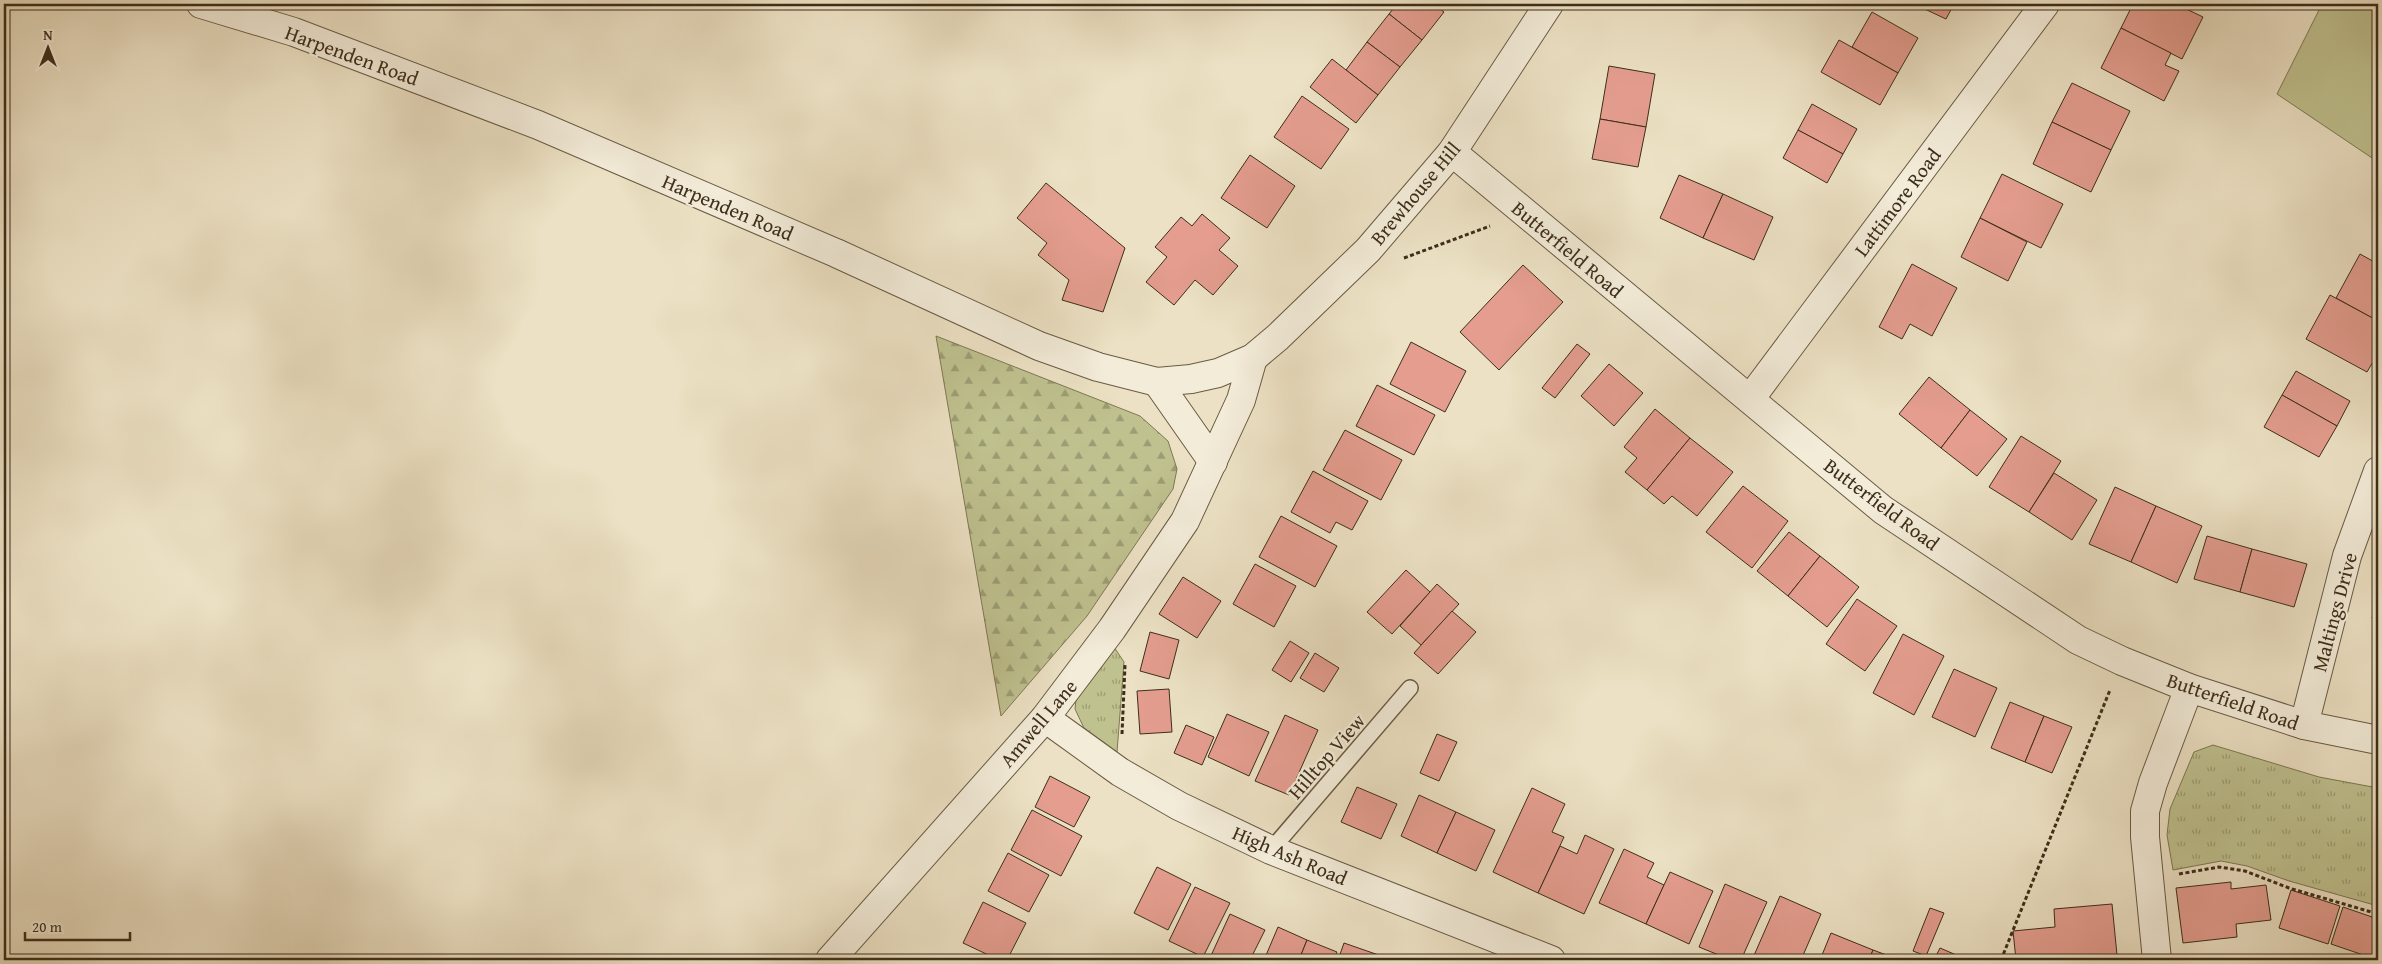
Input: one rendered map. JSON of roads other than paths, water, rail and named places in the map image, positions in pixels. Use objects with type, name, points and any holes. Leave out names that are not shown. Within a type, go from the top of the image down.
[{"type":"street","name":"Harpenden Road","points":[[201,4],[294,32],[538,125],[836,253],[1039,346],[1098,367],[1157,382],[1190,380],[1218,373],[1253,358]]},
{"type":"street","name":"Brewhouse Hill","points":[[1253,358],[1278,337],[1368,250],[1452,152],[1549,4]]},
{"type":"street","name":"Lattimore Road","points":[[1750,399],[2045,4]]},
{"type":"street","name":"Butterfield Road","points":[[1452,152],[1883,510],[2078,640],[2122,661],[2189,688],[2304,726],[2378,740]]},
{"type":"street","name":"Amwell Lane","points":[[830,960],[1045,718],[1112,629],[1185,521],[1241,400],[1253,358]]},
{"type":"street","points":[[1157,382],[1213,462]]},
{"type":"street","name":"Maltings Drive","points":[[2304,726],[2347,556],[2378,471]]},
{"type":"street","points":[[2157,960],[2145,838],[2145,811],[2153,783],[2189,688]]},
{"type":"street","name":"High Ash Road","points":[[1045,718],[1120,772],[1179,806],[1271,850],[1551,960]]},
{"type":"lane","name":"Hilltop View","points":[[1271,850],[1410,688]]}]
